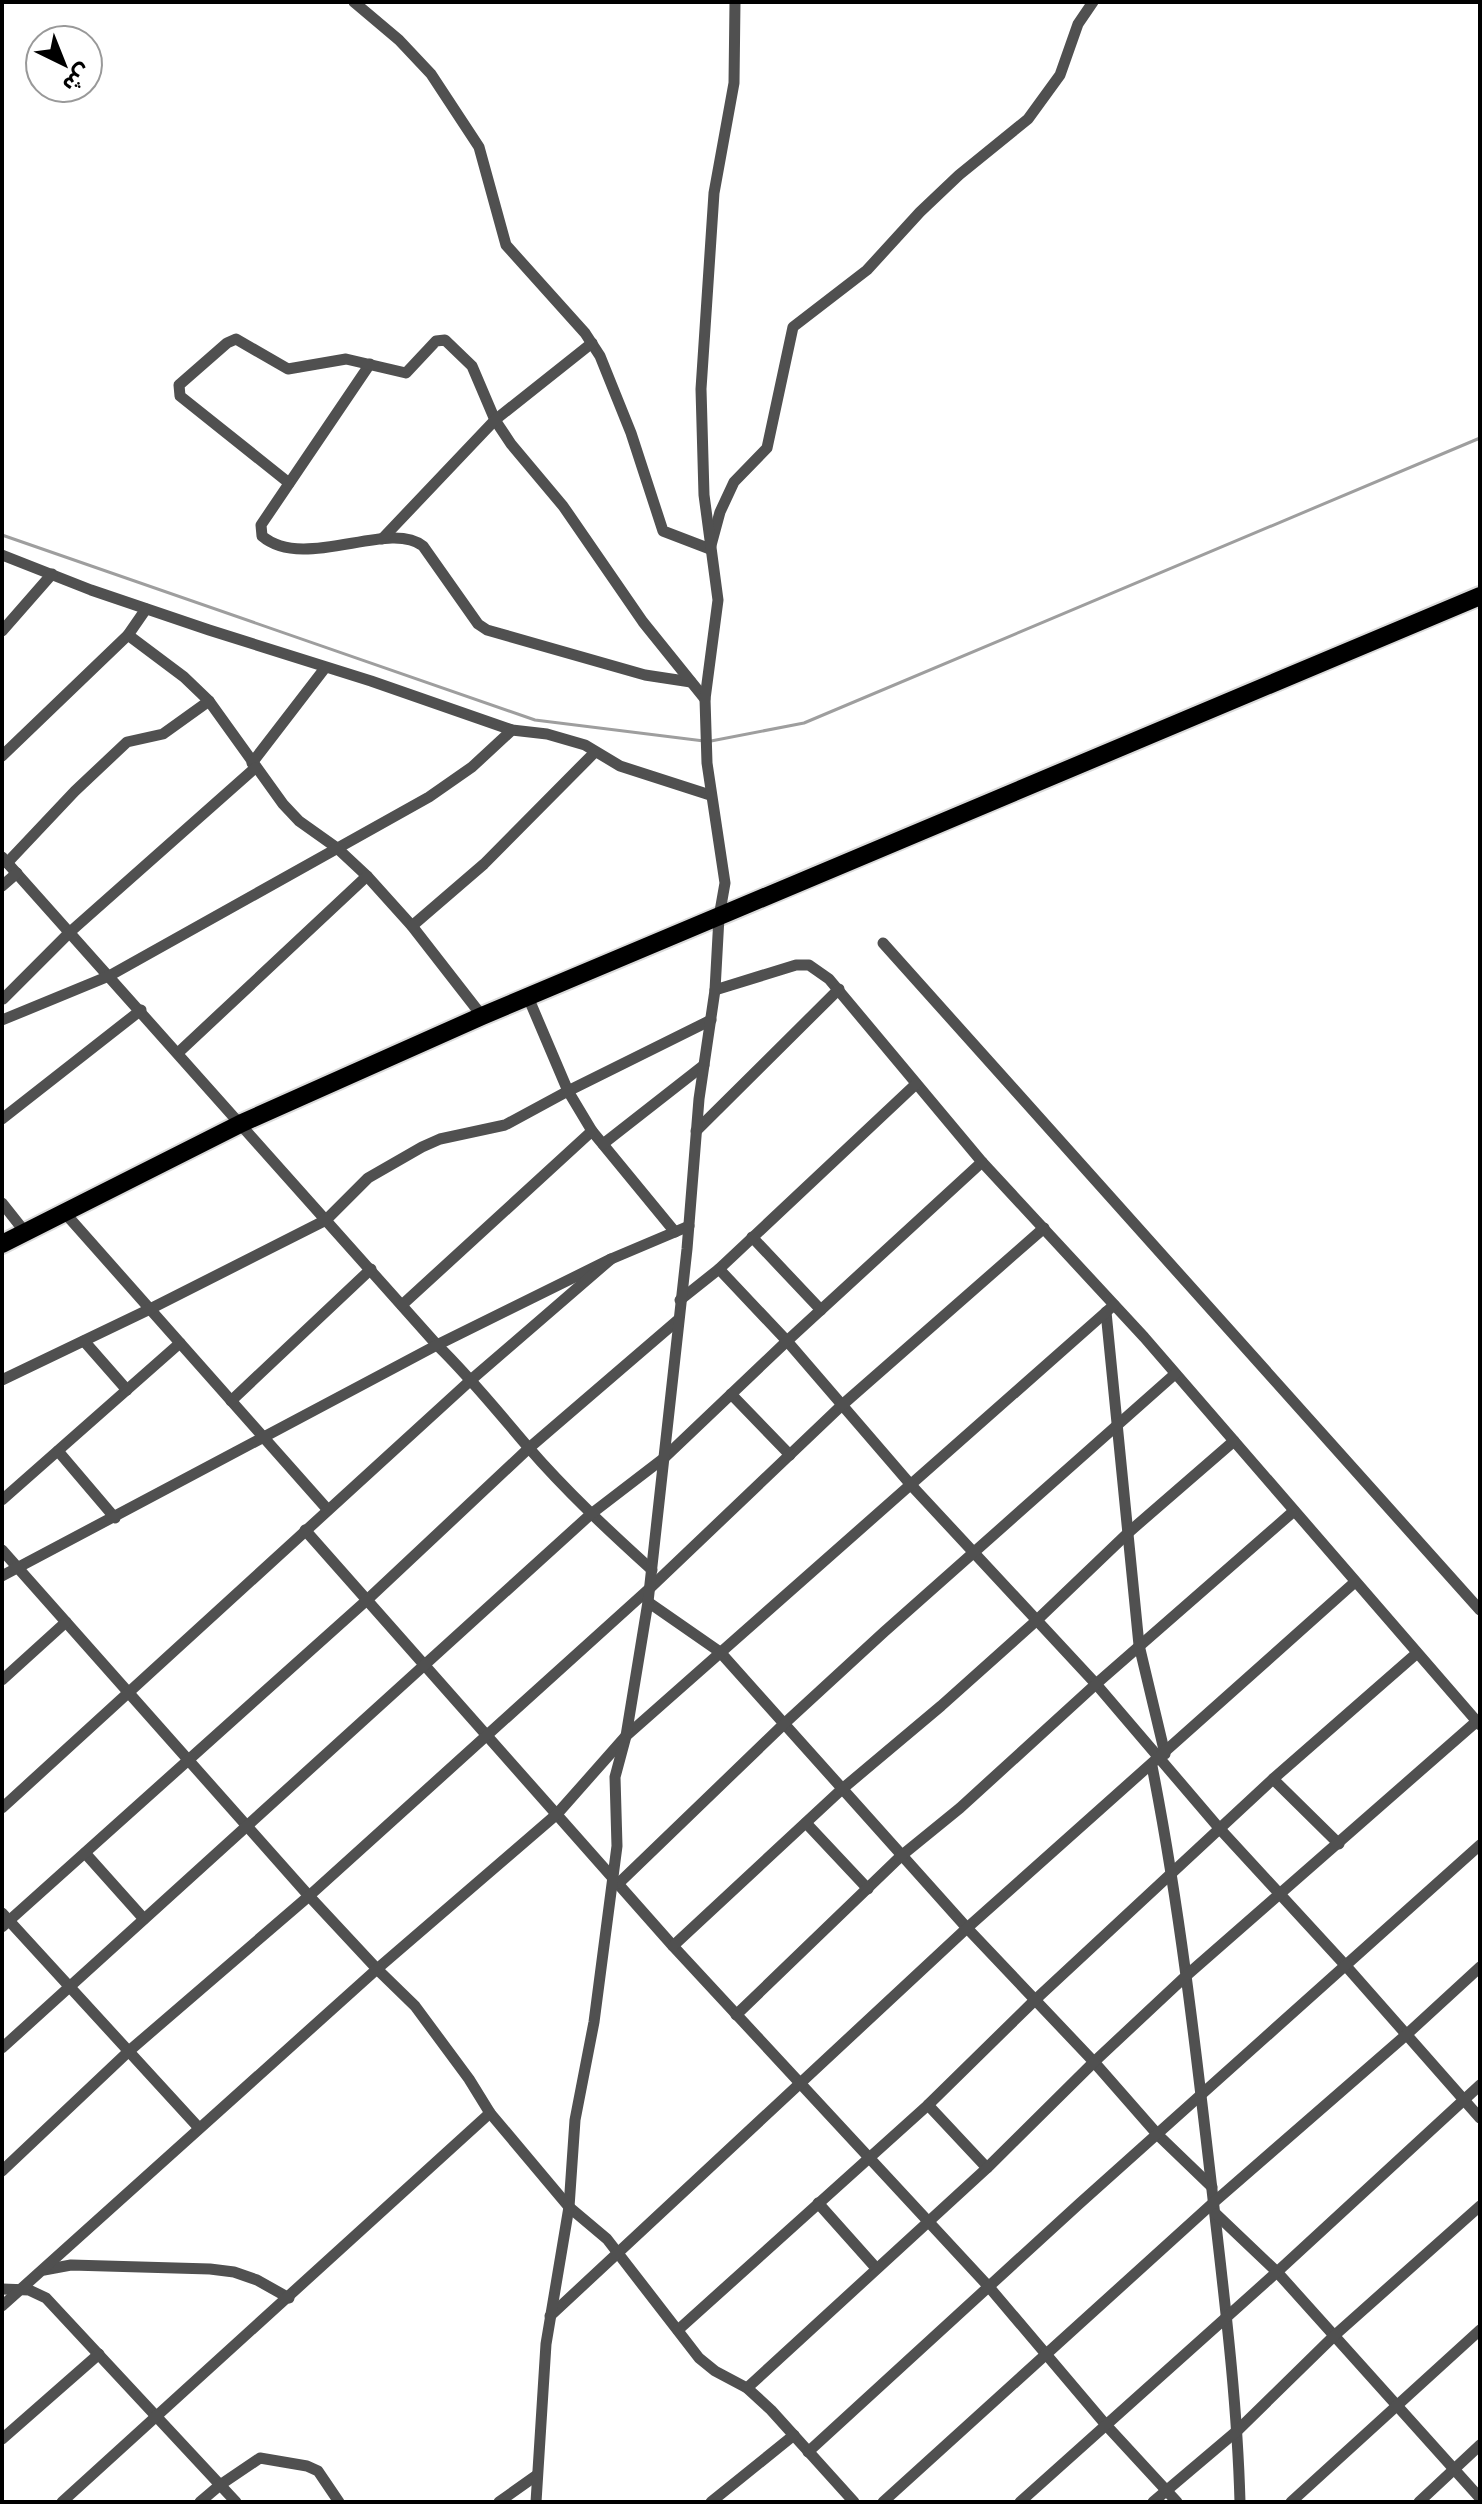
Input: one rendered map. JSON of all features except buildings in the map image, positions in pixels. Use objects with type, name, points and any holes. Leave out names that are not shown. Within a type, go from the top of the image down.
[{"type":"highway","points":[[2,1244],[242,1123],[482,1016],[1480,596]]},
{"type":"street","points":[[354,2],[399,40],[431,74],[456,110],[484,160],[506,245],[592,343],[631,433],[663,531],[710,549]]},
{"type":"street","points":[[536,2502],[542,2379],[569,2207],[575,2120],[616,1880],[615,1777],[626,1736],[650,1588],[689,1226],[695,1131],[715,990],[719,917],[725,883],[710,795],[705,699],[718,600],[701,448],[703,341],[714,193],[733,98],[735,2]]},
{"type":"street","points":[[710,549],[720,512],[734,482],[767,448],[793,327],[867,270],[959,175],[1028,119],[1060,75],[1078,24],[1093,2]]},
{"type":"street","points":[[289,483],[180,396],[179,385],[227,343],[236,339],[288,369],[339,359],[406,373],[436,341],[445,340],[472,366],[495,420],[517,453],[563,506],[627,600],[705,699]]},
{"type":"street","points":[[382,539],[495,420],[592,343]]},
{"type":"street","points":[[370,364],[259,528],[267,541],[284,547],[316,548],[382,539],[411,539],[423,546],[478,624],[487,630],[645,675],[691,682]]},
{"type":"street","points":[[2,555],[146,609],[512,730],[547,734],[585,745],[627,769],[710,795]]},
{"type":"street","points":[[2,631],[52,574]]},
{"type":"street","points":[[2,756],[128,635],[146,609]]},
{"type":"street","points":[[128,635],[184,677],[209,701],[254,766],[299,821],[337,848],[367,876],[412,926],[482,1016]]},
{"type":"street","points":[[16,1014],[3,998],[70,932],[254,766],[325,668]]},
{"type":"street","points":[[209,701],[163,734],[127,742],[5,860],[437,1345],[472,1379],[529,1448],[591,1514],[652,1570]]},
{"type":"street","points":[[2,1020],[109,976],[442,789],[478,762],[512,730]]},
{"type":"street","points":[[412,926],[484,864],[595,752]]},
{"type":"street","points":[[2,886],[17,873]]},
{"type":"street","points":[[179,1052],[367,876]]},
{"type":"street","points":[[883,943],[1480,1610]]},
{"type":"street","points":[[715,990],[796,965],[809,965],[819,970],[839,989],[982,1162],[1044,1228],[1110,1309],[1175,1374],[1478,1724],[1187,1975],[987,2168],[747,2388]]},
{"type":"street","points":[[695,1131],[839,989]]},
{"type":"street","points":[[528,997],[568,1091],[592,1131],[675,1232]]},
{"type":"street","points":[[2,1119],[141,1010]]},
{"type":"street","points":[[2,1380],[326,1220],[368,1178],[422,1147],[440,1139],[505,1125],[711,1020]]},
{"type":"street","points":[[603,1144],[704,1065]]},
{"type":"street","points":[[680,1300],[719,1269],[916,1084]]},
{"type":"street","points":[[402,1305],[592,1131]]},
{"type":"street","points":[[2,2048],[591,1514],[664,1458],[982,1162]]},
{"type":"street","points":[[2,1203],[25,1232]]},
{"type":"street","points":[[64,1212],[328,1510]]},
{"type":"street","points":[[2,1576],[437,1345],[611,1259],[689,1226]]},
{"type":"street","points":[[2,2171],[129,2051],[309,1896],[650,1588],[841,1406],[1044,1228]]},
{"type":"street","points":[[752,1237],[821,1310]]},
{"type":"street","points":[[2,1808],[472,1379],[611,1259]]},
{"type":"street","points":[[231,1401],[371,1269]]},
{"type":"street","points":[[719,1269],[787,1341],[911,1485],[1096,1684],[1219,1828],[1480,2118]]},
{"type":"street","points":[[1110,1309],[1117,1425],[1139,1645],[1158,1759],[1215,2208],[1238,2430],[1240,2502]]},
{"type":"street","points":[[2,2306],[377,1969],[557,1814],[626,1736],[1110,1309]]},
{"type":"street","points":[[199,2128],[70,1986],[4,1920],[85,1853],[367,1600],[529,1448],[678,1320]]},
{"type":"street","points":[[84,1341],[127,1390]]},
{"type":"street","points":[[2,1500],[180,1343]]},
{"type":"street","points":[[616,1880],[973,1552],[1175,1374]]},
{"type":"street","points":[[731,1394],[790,1455]]},
{"type":"street","points":[[673,1946],[841,1790],[1036,1621],[1129,1532],[1234,1441]]},
{"type":"street","points":[[58,1451],[115,1518]]},
{"type":"street","points":[[736,2015],[901,1856],[960,1808],[1139,1645],[1294,1511]]},
{"type":"street","points":[[305,1530],[673,1946],[989,2287],[1106,2425],[1177,2502]]},
{"type":"street","points":[[2,1550],[309,1896],[415,2006],[490,2113],[569,2207],[607,2239],[707,2365],[747,2388],[854,2502]]},
{"type":"street","points":[[550,2316],[967,1928],[1355,1582]]},
{"type":"street","points":[[648,1602],[720,1652],[967,1928],[1094,2062],[1158,2135],[1212,2187]]},
{"type":"street","points":[[2,1680],[66,1622]]},
{"type":"street","points":[[678,2330],[928,2105],[1219,1828],[1416,1654]]},
{"type":"street","points":[[1273,1779],[1339,1844]]},
{"type":"street","points":[[806,1823],[868,1889]]},
{"type":"street","points":[[808,2452],[1480,1845]]},
{"type":"street","points":[[85,1853],[144,1919]]},
{"type":"street","points":[[883,2502],[1215,2208],[1480,1967]]},
{"type":"street","points":[[1020,2502],[1480,2085]]},
{"type":"street","points":[[928,2105],[987,2168]]},
{"type":"street","points":[[62,2502],[490,2113]]},
{"type":"street","points":[[818,2203],[876,2268]]},
{"type":"street","points":[[1153,2502],[1238,2430],[1335,2335],[1480,2206]]},
{"type":"street","points":[[1215,2208],[1335,2335],[1480,2498]]},
{"type":"street","points":[[41,2271],[71,2265],[210,2269],[234,2272],[257,2280],[289,2298]]},
{"type":"street","points":[[2,2289],[29,2290],[43,2295],[236,2502]]},
{"type":"street","points":[[1291,2502],[1480,2330]]},
{"type":"street","points":[[2,2439],[99,2354]]},
{"type":"street","points":[[711,2502],[794,2435]]},
{"type":"street","points":[[1419,2502],[1480,2445]]},
{"type":"street","points":[[200,2502],[254,2461],[265,2458],[318,2471],[339,2502]]},
{"type":"street","points":[[499,2502],[537,2475]]},
{"type":"waterway","points":[[711,741],[804,723],[1480,438]]},
{"type":"waterway","points":[[2,535],[535,720],[704,741]]}]
